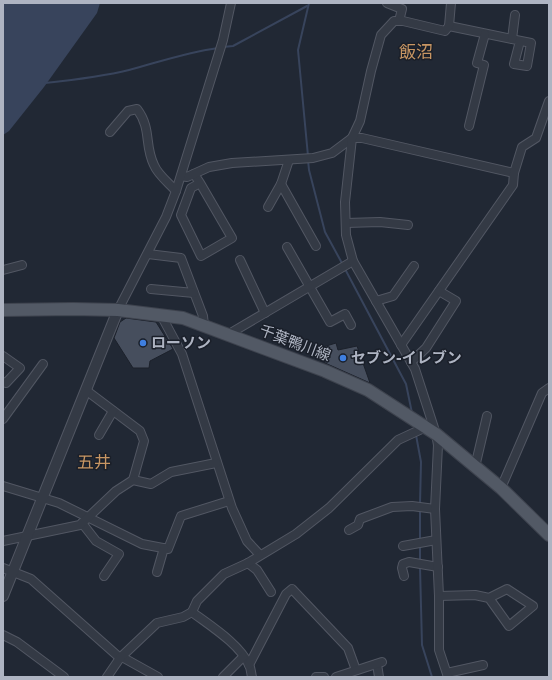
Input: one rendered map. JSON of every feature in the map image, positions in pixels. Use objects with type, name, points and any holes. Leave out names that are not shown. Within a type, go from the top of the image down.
[{"type":"main road","name":"千葉鴨川線","points":[[3,310],[118,310],[161,315],[204,324],[368,390],[436,434],[501,488],[549,535]]},
{"type":"street","points":[[3,596],[118,310],[148,254],[166,217],[176,191],[222,40],[231,3]]},
{"type":"street","points":[[387,3],[402,10],[399,21]]},
{"type":"street","points":[[451,3],[449,26],[445,31],[394,21],[381,35],[360,120],[352,138],[345,202],[346,235],[353,261],[416,369],[436,434],[438,445],[435,509],[439,596],[439,650],[448,675],[484,665]]},
{"type":"street","points":[[449,26],[516,40],[515,16]]},
{"type":"street","points":[[469,126],[484,66],[477,63],[485,34]]},
{"type":"street","points":[[401,345],[513,185],[514,174],[522,147],[536,138],[549,101]]},
{"type":"street","points":[[110,132],[128,111],[137,109],[143,117],[147,128],[151,157],[154,166],[176,191]]},
{"type":"street","points":[[181,176],[187,177],[209,167],[232,163],[313,158],[332,153],[352,138],[362,138],[514,174]]},
{"type":"street","points":[[268,208],[281,184],[289,160]]},
{"type":"street","points":[[194,174],[200,182],[232,238],[201,256],[180,215],[191,188],[200,182]]},
{"type":"street","points":[[281,184],[316,246]]},
{"type":"street","points":[[346,223],[380,222],[408,225]]},
{"type":"street","points":[[287,246],[330,322],[345,314],[351,325]]},
{"type":"street","points":[[148,254],[181,258],[203,316],[204,324]]},
{"type":"street","points":[[240,260],[265,313]]},
{"type":"street","points":[[229,334],[353,261]]},
{"type":"street","points":[[3,270],[22,265]]},
{"type":"street","points":[[376,301],[393,296],[414,266]]},
{"type":"street","points":[[151,289],[194,293]]},
{"type":"street","points":[[411,362],[426,348],[456,301],[439,290]]},
{"type":"street","points":[[161,315],[182,354],[229,502],[247,541],[260,555]]},
{"type":"street","points":[[3,356],[20,368],[6,383],[3,382]]},
{"type":"street","points":[[3,420],[43,364]]},
{"type":"street","points":[[501,488],[542,393],[549,388]]},
{"type":"street","points":[[3,541],[80,525],[116,491],[133,480],[144,441],[138,430],[86,391]]},
{"type":"street","points":[[99,435],[114,411]]},
{"type":"street","points":[[475,467],[487,416]]},
{"type":"street","points":[[107,677],[121,658],[157,623],[183,617],[192,612],[197,601],[224,574],[248,563],[296,534],[329,508],[398,440],[426,428]]},
{"type":"street","points":[[133,480],[151,484],[171,472],[216,463]]},
{"type":"street","points":[[3,486],[59,503],[85,520],[142,544],[168,549],[181,516],[229,502]]},
{"type":"street","points":[[349,530],[358,525],[360,519],[392,507],[412,506],[435,509]]},
{"type":"street","points":[[85,520],[96,541],[119,554],[104,576]]},
{"type":"street","points":[[403,546],[436,540]]},
{"type":"street","points":[[157,572],[164,548]]},
{"type":"street","points":[[404,576],[402,568],[403,564],[409,562],[438,567]]},
{"type":"street","points":[[248,563],[258,570],[271,592]]},
{"type":"street","points":[[3,568],[31,579],[121,658],[158,677]]},
{"type":"street","points":[[249,665],[286,594],[292,589],[348,648],[356,670]]},
{"type":"street","points":[[439,596],[476,595],[489,598],[507,589],[533,606],[509,626],[489,598]]},
{"type":"street","points":[[192,612],[238,649],[249,665],[252,677]]},
{"type":"street","points":[[3,635],[17,642],[64,677]]},
{"type":"street","points":[[222,677],[243,657]]},
{"type":"street","points":[[336,677],[379,663],[379,677]]},
{"type":"street","points":[[316,677],[324,677]]},
{"type":"water","points":[[3,3],[100,3],[97,13],[44,87],[9,131],[3,135]]},
{"type":"building","name":"ローソン","points":[[126,318],[156,322],[173,349],[150,361],[149,368],[133,368],[114,338],[120,322]]},
{"type":"building","name":"セブン-イレブン","points":[[336,343],[338,350],[357,346],[370,383],[325,363],[323,347]]},
{"type":"waterway","points":[[308,156],[298,50],[309,3]]},
{"type":"waterway","points":[[223,47],[233,46],[307,6]]},
{"type":"waterway","points":[[45,83],[87,78],[129,70],[218,48]]},
{"type":"waterway","points":[[308,160],[309,170],[325,232],[343,265]]},
{"type":"waterway","points":[[345,269],[406,384],[412,413]]},
{"type":"waterway","points":[[416,435],[421,462],[420,504]]},
{"type":"waterway","points":[[420,509],[420,540]]},
{"type":"waterway","points":[[420,545],[420,562]]},
{"type":"waterway","points":[[420,567],[422,645],[432,677]]},
{"type":"place","name":"ローソン","points":[[143,343]]},
{"type":"place","name":"セブン-イレブン","points":[[343,358]]},
{"type":"district","name":"飯沼","points":[[416,52]]},
{"type":"district","name":"五井","points":[[94,462]]}]
